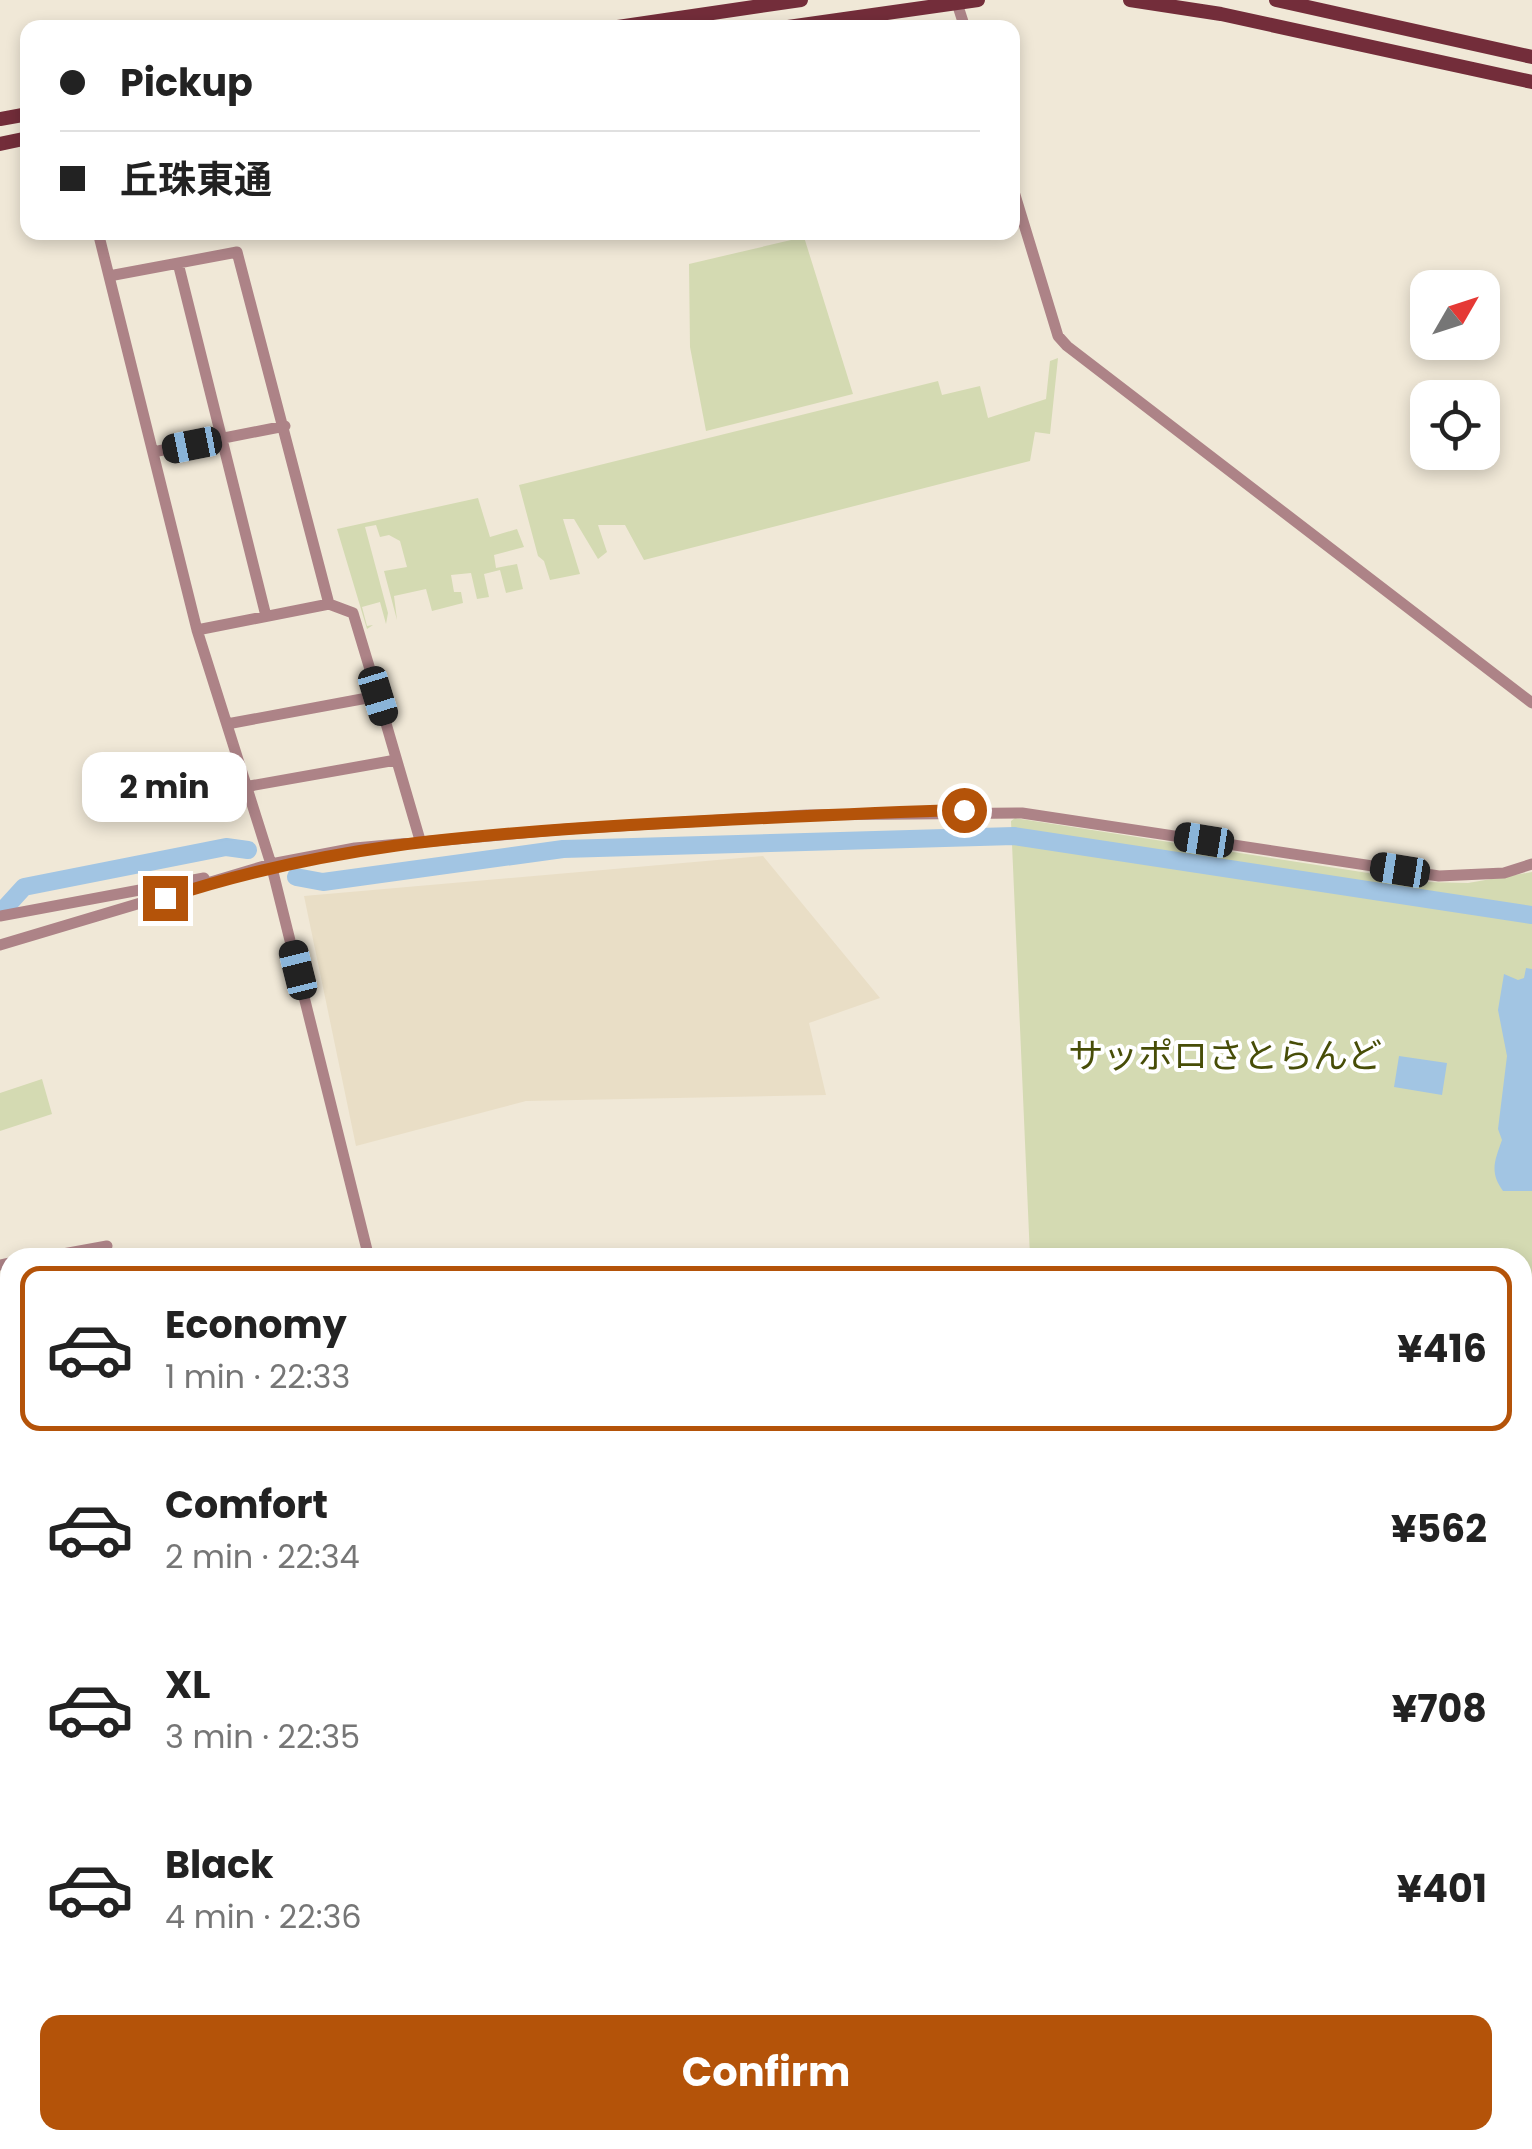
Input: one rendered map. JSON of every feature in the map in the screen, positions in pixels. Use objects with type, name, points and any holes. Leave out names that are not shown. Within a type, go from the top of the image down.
[{"type":"main road","points":[[665,20],[800,0]]},
{"type":"main road","points":[[833,20],[978,0]]},
{"type":"main road","points":[[1130,0],[1220,14],[1532,82]]},
{"type":"main road","points":[[1276,0],[1532,57]]},
{"type":"street","points":[[1020,211],[1058,336],[1067,346],[1532,703]]},
{"type":"street","points":[[100,240],[198,630],[250,786],[271,864],[366,1248]]},
{"type":"street","points":[[109,276],[238,252],[329,604]]},
{"type":"street","points":[[178,263],[266,616]]},
{"type":"street","points":[[153,452],[285,426]]},
{"type":"street","points":[[198,630],[329,604],[354,613],[420,840]]},
{"type":"street","points":[[227,724],[378,696]]},
{"type":"street","points":[[250,786],[396,760]]},
{"type":"street","points":[[0,945],[271,864],[420,840],[807,815],[992,811],[1439,876],[1504,872],[1532,864]]},
{"type":"street","points":[[6,915],[238,874]]},
{"type":"street","points":[[96,1248],[107,1246]]},
{"type":"shaded area","points":[[763,856],[880,998],[809,1023],[826,1095],[526,1101],[356,1146],[304,896]]},
{"type":"green space","points":[[805,240],[853,394],[706,431],[690,347],[689,264]]},
{"type":"green space","points":[[1058,358],[1050,434],[1035,432],[1030,461],[644,560],[625,525],[598,525],[607,552],[598,559],[574,519],[563,519],[580,574],[550,580],[544,561],[538,556],[519,485],[938,381],[942,395],[980,386],[988,418],[1046,399],[1050,361]]},
{"type":"green space","points":[[478,498],[490,537],[517,529],[524,547],[494,555],[496,568],[517,564],[523,589],[506,593],[500,570],[484,574],[489,597],[477,599],[471,573],[451,575],[454,592],[461,592],[463,603],[432,611],[426,589],[394,596],[397,620],[384,571],[407,567],[400,541],[389,535],[380,537],[376,525],[365,527],[388,613],[386,624],[380,602],[362,607],[367,626],[373,625],[367,629],[337,529]]},
{"type":"green space","name":"サッポロさとらんど","points":[[1015,818],[1426,882],[1468,883],[1532,872],[1532,1248],[1030,1248],[1011,821]]},
{"type":"green space","points":[[42,1079],[52,1114],[0,1131],[0,1093]]},
{"type":"water","points":[[1526,968],[1532,969],[1532,1191],[1503,1191],[1495,1172],[1502,1140],[1498,1129],[1507,1056],[1498,1010],[1504,974],[1518,980],[1524,978]]},
{"type":"water","points":[[1399,1056],[1447,1063],[1442,1095],[1394,1087]]},
{"type":"waterway","points":[[296,877],[323,882],[563,849],[1014,836],[1532,915]]},
{"type":"waterway","points":[[5,908],[24,887],[226,847],[248,850]]},
{"type":"route","points":[[165,898],[271,864],[355,848],[441,838],[807,815],[964,810]]}]
